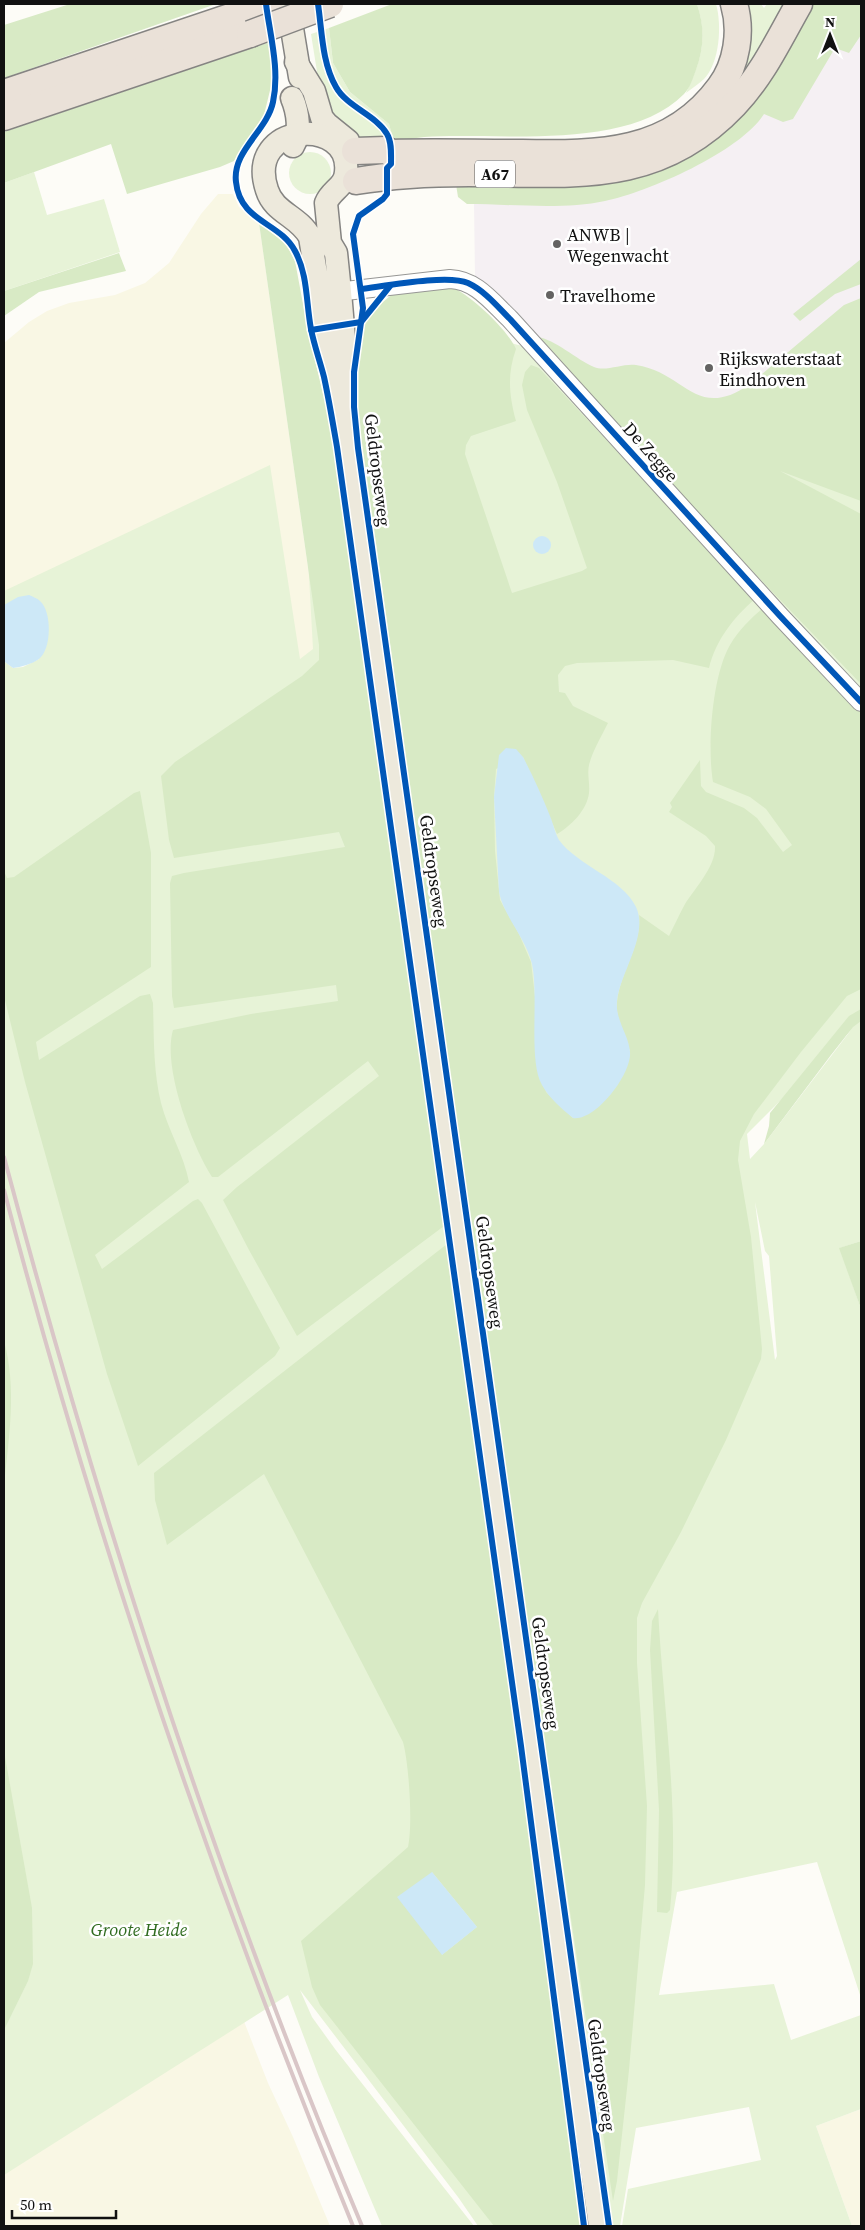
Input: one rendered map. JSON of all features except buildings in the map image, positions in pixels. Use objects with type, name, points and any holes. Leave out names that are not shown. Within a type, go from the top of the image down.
[{"type":"highway","points":[[4,93],[255,16],[331,4]]},
{"type":"highway","name":"A67","points":[[353,163],[386,150],[391,153],[582,154],[620,149],[664,135],[696,114],[725,81],[734,59],[737,39],[737,20],[734,4]]},
{"type":"highway","name":"A67","points":[[353,163],[428,174],[596,174],[634,166],[664,155],[707,129],[734,104],[761,70],[799,4]]},
{"type":"highway","points":[[4,117],[255,16]]},
{"type":"main road","points":[[288,4],[296,62],[309,118],[308,132],[277,163],[274,177],[270,183],[273,202],[285,214],[300,223],[310,236],[330,293]]},
{"type":"main road","points":[[296,62],[292,98],[308,132]]},
{"type":"main road","points":[[270,183],[284,199],[295,207],[312,212],[330,209],[346,198],[353,163],[346,138],[308,132]]},
{"type":"main road","points":[[330,209],[338,242],[330,293]]},
{"type":"main road","name":"Geldropseweg","points":[[330,293],[327,340],[339,378],[600,2226]]},
{"type":"street","name":"De Zegge","points":[[330,293],[450,280],[467,282],[481,291],[510,319],[780,616],[861,702]]},
{"type":"shaded area","points":[[861,4],[861,318],[722,453],[544,345],[493,290],[475,276],[474,204],[493,194],[579,189]]},
{"type":"shaded area","points":[[218,194],[233,194],[239,207],[259,223],[319,645],[302,676],[4,591],[4,343],[29,322],[47,311],[69,303],[115,295],[145,283],[169,263],[201,214]]},
{"type":"shaded area","points":[[224,1970],[268,2083],[330,2226],[4,2226],[4,2060]]},
{"type":"shaded area","points":[[861,2109],[861,2226],[852,2226],[816,2126]]},
{"type":"green space","points":[[70,4],[216,4],[4,78],[4,25]]},
{"type":"green space","points":[[392,4],[697,4],[702,29],[702,45],[694,76],[684,94],[659,112],[630,124],[596,132],[560,135],[424,137],[394,142],[389,124],[350,92],[333,63],[329,28]]},
{"type":"green space","points":[[697,4],[716,4],[719,22],[718,43],[709,72],[702,81],[686,93],[696,71],[701,50],[702,28]]},
{"type":"green space","points":[[740,4],[761,4],[764,8],[767,4],[788,4],[742,76],[728,80]]},
{"type":"green space","points":[[809,4],[861,4],[861,35],[849,53],[835,48],[793,119],[783,122],[764,114],[752,128],[714,156],[668,180],[605,201],[554,206],[467,204],[458,197],[455,178],[681,151]]},
{"type":"green space","points":[[329,28],[333,63],[350,92],[389,124],[394,142],[366,142],[333,119],[318,78],[311,34]]},
{"type":"green space","points":[[270,42],[272,82],[264,115],[234,161],[220,167],[127,194],[111,144],[4,183],[4,132]]},
{"type":"green space","points":[[314,152],[322,155],[328,161],[331,173],[328,185],[322,191],[306,194],[298,191],[292,185],[289,169],[292,161],[298,155]]},
{"type":"green space","points":[[34,172],[47,215],[104,199],[120,252],[4,291],[4,183]]},
{"type":"green space","points":[[259,223],[286,244],[295,261],[308,331],[329,419],[366,663],[444,1226],[297,1336],[223,1200],[379,1076],[368,1061],[218,1177],[212,1177],[188,1127],[175,1085],[171,1046],[173,1030],[251,1014],[338,1001],[336,985],[174,1008],[172,996],[170,883],[172,876],[184,873],[345,847],[339,832],[174,858],[169,840],[161,776],[175,762],[302,676],[319,660],[319,645]]},
{"type":"green space","points":[[119,253],[126,271],[39,292],[4,316],[4,291]]},
{"type":"green space","points":[[861,259],[861,284],[835,294],[800,321],[793,314]]},
{"type":"green space","points":[[451,287],[468,297],[488,314],[505,332],[516,349],[511,367],[510,385],[516,421],[471,436],[466,445],[465,454],[512,593],[587,568],[557,482],[527,410],[522,385],[525,372],[531,365],[539,368],[755,599],[726,630],[716,648],[709,668],[673,660],[577,663],[565,666],[558,675],[559,692],[565,693],[573,706],[608,723],[589,765],[588,799],[578,817],[562,831],[557,834],[523,757],[496,769],[494,797],[495,851],[500,900],[519,934],[531,962],[546,1092],[573,1118],[630,1051],[619,1021],[617,1002],[622,980],[637,937],[639,915],[669,936],[685,904],[709,869],[712,861],[715,846],[706,836],[669,812],[672,807],[670,803],[700,760],[701,786],[706,792],[744,808],[757,818],[783,852],[792,845],[766,809],[750,797],[713,782],[711,767],[712,712],[719,675],[724,658],[733,640],[745,625],[763,608],[861,712],[861,989],[847,996],[801,1052],[754,1114],[740,1141],[738,1160],[751,1237],[762,1349],[761,1359],[726,1440],[681,1532],[642,1603],[637,1618],[637,1663],[647,1806],[645,1885],[629,2070],[617,2181],[613,2201],[518,1562],[357,407],[356,380],[364,324],[383,302],[396,291]]},
{"type":"green space","points":[[861,298],[861,501],[780,471],[861,514],[861,684],[691,507],[537,337],[551,342],[594,367],[604,369],[636,365],[653,369],[703,397],[716,398],[732,394],[750,384],[844,305]]},
{"type":"green space","name":"Groote Heide","points":[[443,325],[530,348],[544,371],[602,371],[718,441],[861,326],[861,1241],[840,1248],[861,1309],[861,1998],[817,1862],[677,1892],[659,1995],[774,1984],[791,2040],[861,2015],[861,2109],[816,2126],[852,2226],[622,2226],[628,2189],[761,2160],[749,2107],[636,2128],[620,2226],[478,2226],[300,1990],[312,2017],[335,2049],[474,2226],[382,2226],[319,2077],[288,1995],[4,2175],[4,656],[5,662],[13,668],[23,667],[39,659],[4,605],[4,591],[270,465],[300,659],[313,649],[299,395],[371,394]],"holes":[[[53,851],[24,880],[18,875]],[[851,1030],[764,1144],[750,1159],[747,1134]],[[755,1202],[765,1251],[769,1256],[777,1356],[775,1360]]]},
{"type":"green space","points":[[140,791],[151,853],[151,967],[36,1042],[39,1060],[140,996],[150,994],[153,1003],[154,1053],[158,1091],[189,1182],[95,1255],[102,1269],[198,1199],[202,1203],[280,1348],[275,1356],[138,1466],[107,1374],[25,1082],[4,996],[4,871],[7,878],[14,877],[134,793]]},
{"type":"green space","points":[[861,1009],[861,1021],[853,1027],[764,1144],[770,1113],[849,1016]]},
{"type":"green space","points":[[861,1241],[861,1309],[839,1248]]},
{"type":"green space","points":[[447,1244],[533,1854],[546,1927],[588,2226],[494,2226],[320,2005],[312,1987],[301,1941],[408,1847],[410,1795],[403,1742],[264,1474],[167,1545],[155,1500],[154,1473]],"holes":[[[432,1872],[477,1927],[442,1955]]]},
{"type":"green space","points":[[4,1341],[10,1377],[11,1413],[4,1485]]},
{"type":"green space","points":[[658,1609],[672,1797],[673,1872],[670,1910],[667,1913],[657,1912],[659,1810],[650,1650],[652,1621]]},
{"type":"green space","points":[[4,1751],[32,1908],[33,1964],[28,1981],[4,2030]]},
{"type":"water","points":[[542,536],[548,539],[551,545],[548,551],[542,554],[536,551],[533,545],[536,539]]},
{"type":"water","points":[[29,595],[39,600],[44,606],[48,621],[48,639],[43,654],[39,659],[13,668],[5,662],[4,656],[4,605],[18,597]]},
{"type":"water","points":[[506,748],[516,749],[523,757],[541,794],[559,840],[577,857],[621,888],[636,907],[639,918],[636,942],[617,1001],[618,1015],[629,1046],[629,1061],[619,1084],[610,1095],[601,1105],[582,1117],[573,1118],[556,1103],[542,1085],[536,1061],[535,993],[532,964],[525,945],[505,910],[499,892],[494,797],[499,755]]},
{"type":"water","points":[[432,1872],[477,1927],[442,1955],[397,1897]]},
{"type":"railway","points":[[4,1157],[80,1429],[121,1564],[165,1698],[258,1964],[362,2226]]},
{"type":"railway","points":[[4,1190],[78,1453],[161,1714],[253,1972],[353,2226]]},
{"type":"cycle path","points":[[266,4],[275,65],[273,102],[270,112],[239,160],[236,182],[239,195],[245,206],[252,214],[288,241],[299,260],[304,279],[311,329],[324,377],[337,447],[521,1746],[584,2226]]},
{"type":"cycle path","points":[[318,4],[325,57],[331,78],[341,94],[376,121],[389,137],[391,164],[387,168],[387,194],[359,216],[353,234],[363,308],[354,372],[354,407],[358,448],[609,2226]]},
{"type":"cycle path","points":[[361,289],[446,280],[468,283],[485,294],[861,702]]},
{"type":"cycle path","points":[[311,330],[361,322],[390,286]]},
{"type":"place","name":"ANWB | Wegenwacht","points":[[557,244]]},
{"type":"place","name":"Travelhome","points":[[550,295]]},
{"type":"place","name":"Rijkswaterstaat Eindhoven","points":[[709,368]]}]
